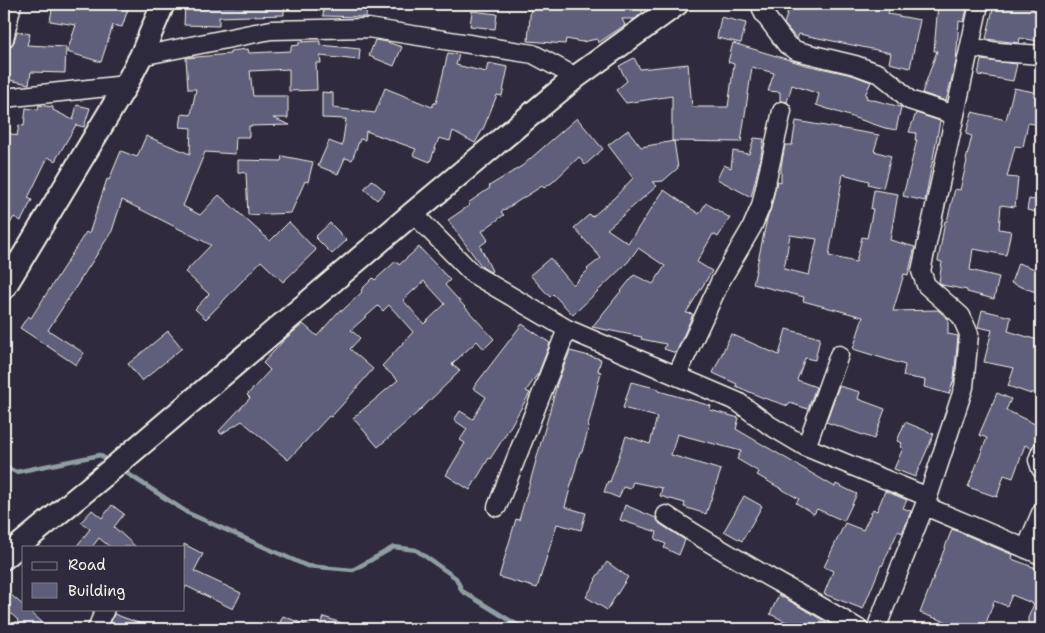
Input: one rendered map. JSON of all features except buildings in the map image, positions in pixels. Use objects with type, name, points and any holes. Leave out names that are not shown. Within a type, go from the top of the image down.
[{"type":"main road","points":[[4,288],[126,85],[142,56],[162,4]]},
{"type":"main road","points":[[4,558],[576,77],[677,4]]},
{"type":"street","points":[[4,39],[12,4]]},
{"type":"street","points":[[760,4],[776,33],[787,45],[797,51],[855,65],[880,74],[894,84],[909,100],[955,115]]},
{"type":"street","points":[[876,629],[927,502],[964,387],[969,334],[960,316],[926,285],[921,271],[979,4]]},
{"type":"street","points":[[142,56],[271,30],[368,28],[533,54],[576,77]]},
{"type":"street","points":[[970,47],[998,52],[1041,55]]},
{"type":"street","points":[[4,98],[126,85]]},
{"type":"street","points":[[678,375],[720,282],[744,242],[761,206],[782,111]]},
{"type":"street","points":[[413,213],[474,274],[567,329],[738,402],[769,425],[806,447],[1034,552],[1041,513]]},
{"type":"street","points":[[497,507],[567,329]]},
{"type":"street","points":[[806,447],[839,355]]},
{"type":"street","points":[[1041,452],[1038,460],[1041,469]]},
{"type":"street","points":[[666,515],[703,540],[859,629]]},
{"type":"street","points":[[97,629],[105,610]]},
{"type":"waterway","points":[[4,466],[16,472],[100,455],[110,462]]},
{"type":"waterway","points":[[122,470],[188,513],[307,566],[353,570],[394,547],[416,550],[456,578],[462,591],[524,629]]}]
